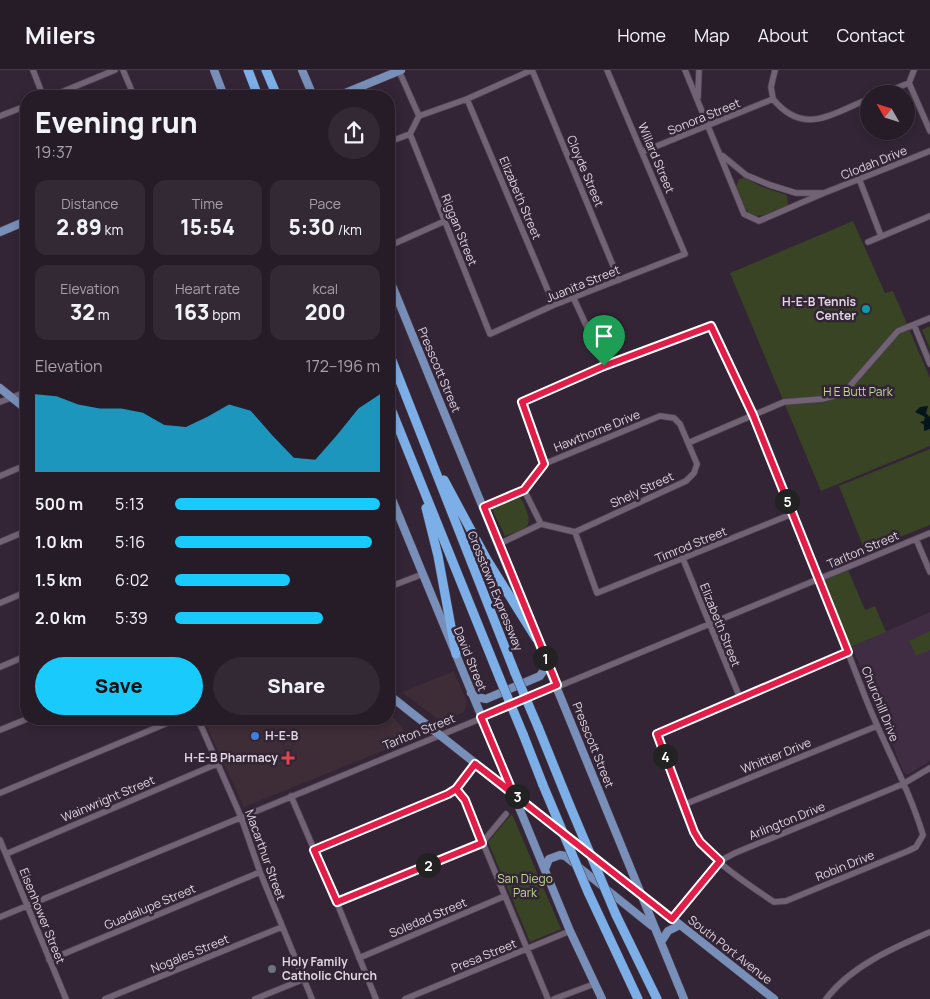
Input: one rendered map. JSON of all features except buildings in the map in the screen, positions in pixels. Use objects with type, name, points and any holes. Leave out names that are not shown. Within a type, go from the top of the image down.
[{"type":"highway","points":[[246,70],[255,90]]},
{"type":"highway","points":[[266,70],[274,90]]},
{"type":"highway","name":"Crosstown Expressway","points":[[395,369],[461,541],[570,806],[616,915],[657,999]]},
{"type":"highway","points":[[395,419],[524,734],[543,785],[588,892],[638,999]]},
{"type":"highway","points":[[425,444],[487,560],[536,638]]},
{"type":"highway","points":[[418,477],[438,556],[456,654]]},
{"type":"main road","points":[[214,70],[222,90]]},
{"type":"main road","points":[[302,70],[310,90]]},
{"type":"main road","points":[[352,90],[396,71]]},
{"type":"main road","points":[[0,232],[20,224]]},
{"type":"main road","name":"Presscott Street","points":[[395,292],[684,999]]},
{"type":"main road","points":[[0,388],[20,404]]},
{"type":"main road","name":"David Street","points":[[395,506],[570,931],[602,999]]},
{"type":"main road","points":[[471,693],[486,698],[540,676],[548,664]]},
{"type":"main road","name":"South Port Avenue","points":[[395,700],[774,999]]},
{"type":"main road","points":[[544,869],[549,859],[560,855],[565,856],[645,919],[656,932]]},
{"type":"main road","points":[[660,942],[668,931],[680,925]]},
{"type":"street","points":[[33,70],[41,90]]},
{"type":"street","points":[[67,90],[115,70]]},
{"type":"street","points":[[123,70],[131,90]]},
{"type":"street","points":[[395,140],[410,134],[419,116],[467,99],[532,70]]},
{"type":"street","name":"Cloyde Street","points":[[532,70],[619,280]]},
{"type":"street","name":"Willard Street","points":[[608,70],[685,254]]},
{"type":"street","name":"Clodah Drive","points":[[686,70],[744,214],[759,221],[930,151]]},
{"type":"street","points":[[698,99],[699,70]]},
{"type":"street","points":[[775,70],[771,87],[773,99],[791,117],[803,121],[817,119],[860,102]]},
{"type":"street","points":[[914,70],[909,83],[930,131]]},
{"type":"street","points":[[396,71],[419,116]]},
{"type":"street","points":[[904,85],[909,83]]},
{"type":"street","name":"Elizabeth Street","points":[[467,99],[554,305]]},
{"type":"street","name":"Sonora Street","points":[[642,152],[708,127],[773,99]]},
{"type":"street","points":[[0,116],[20,108]]},
{"type":"street","name":"Riggan Street","points":[[410,134],[490,334]]},
{"type":"street","name":"Clodah Drive","points":[[721,155],[746,175],[770,186],[796,194],[824,193]]},
{"type":"street","points":[[860,181],[881,236]]},
{"type":"street","points":[[868,242],[930,216]]},
{"type":"street","points":[[395,243],[445,222]]},
{"type":"street","name":"Juanita Street","points":[[490,334],[554,305],[574,299],[685,254]]},
{"type":"street","points":[[544,464],[522,402],[604,366],[574,299]]},
{"type":"street","points":[[688,443],[784,402],[822,399],[837,395],[849,388],[898,331],[930,318]]},
{"type":"street","points":[[914,325],[930,364]]},
{"type":"street","name":"Churchill Drive","points":[[604,366],[711,326],[753,415],[877,726],[920,824],[923,835],[921,842]]},
{"type":"street","points":[[0,402],[20,394]]},
{"type":"street","name":"Hawthorne Drive","points":[[484,507],[524,490],[544,464],[660,416],[674,418],[680,424],[688,443]]},
{"type":"street","name":"Shely Street","points":[[575,532],[686,482],[694,473],[697,464],[688,443]]},
{"type":"street","points":[[0,476],[20,468]]},
{"type":"street","points":[[524,490],[541,524]]},
{"type":"street","name":"Timrod Street","points":[[575,532],[597,593],[792,514]]},
{"type":"street","points":[[499,544],[541,524],[575,532]]},
{"type":"street","name":"Tarlton Street","points":[[0,917],[557,685],[709,625],[930,533]]},
{"type":"street","points":[[0,542],[20,534]]},
{"type":"street","points":[[916,539],[930,572]]},
{"type":"street","name":"Elizabeth Street","points":[[683,559],[740,698]]},
{"type":"street","points":[[395,585],[423,574]]},
{"type":"street","points":[[0,603],[20,595]]},
{"type":"street","points":[[720,861],[700,842],[683,805],[657,734],[848,652]]},
{"type":"street","points":[[0,667],[20,659]]},
{"type":"street","points":[[0,730],[20,722]]},
{"type":"street","points":[[0,793],[163,725]]},
{"type":"street","name":"Macarthur Street","points":[[201,725],[241,817],[260,872],[312,999]]},
{"type":"street","name":"Whittier Drive","points":[[683,805],[877,726]]},
{"type":"street","name":"Wainwright Street","points":[[6,854],[219,763]]},
{"type":"street","points":[[314,850],[439,799],[456,789],[475,764]]},
{"type":"street","name":"Arlington Drive","points":[[672,919],[720,861],[735,853],[903,784],[930,768]]},
{"type":"street","points":[[456,789],[465,800],[548,999]]},
{"type":"street","points":[[290,796],[337,902],[376,999]]},
{"type":"street","points":[[337,902],[482,843],[506,814]]},
{"type":"street","name":"Eisenhower Street","points":[[0,840],[66,999]]},
{"type":"street","name":"Robin Drive","points":[[720,861],[774,902],[786,901],[916,847],[921,842]]},
{"type":"street","name":"Guadalupe Street","points":[[49,960],[260,872]]},
{"type":"street","name":"Soledad Street","points":[[359,958],[506,896]]},
{"type":"street","name":"Nogales Street","points":[[105,999],[282,927]]},
{"type":"street","name":"Presa Street","points":[[405,999],[570,931]]},
{"type":"street","points":[[826,999],[856,970],[888,951],[930,932]]},
{"type":"street","points":[[255,999],[304,979]]},
{"type":"street","points":[[554,999],[594,984]]},
{"type":"shaded area","points":[[928,406],[926,413],[930,417],[930,429],[924,431],[924,425],[920,422],[924,421],[925,417],[915,412],[920,407]]},
{"type":"shaded area","points":[[930,612],[930,761],[907,775],[904,773],[852,647]]},
{"type":"shaded area","points":[[454,671],[467,703],[464,712],[442,722],[402,692]]},
{"type":"shaded area","points":[[395,719],[404,730],[400,744],[244,807],[206,725],[395,725]]},
{"type":"green space","points":[[745,178],[762,187],[787,195],[788,205],[762,215],[756,216],[751,214],[744,206],[736,187],[739,179]]},
{"type":"green space","name":"H E Butt Park","points":[[853,221],[885,293],[893,291],[930,378],[930,446],[821,491],[730,273]]},
{"type":"green space","points":[[930,326],[930,349],[922,330]]},
{"type":"green space","points":[[930,449],[930,525],[865,551],[839,486]]},
{"type":"green space","points":[[515,496],[524,503],[529,520],[528,524],[526,528],[505,536],[492,509],[493,505]]},
{"type":"green space","points":[[848,570],[865,610],[875,606],[886,632],[851,647],[823,581]]},
{"type":"green space","points":[[930,631],[930,650],[916,656],[909,641]]},
{"type":"green space","name":"San Diego Park","points":[[512,814],[561,929],[530,942],[488,842]]},
{"type":"place","name":"H-E-B Tennis Center","points":[[866,309]]},
{"type":"place","name":"H-E-B","points":[[255,736]]},
{"type":"place","name":"H-E-B Pharmacy","points":[[288,758]]},
{"type":"place","name":"Holy Family Catholic Church","points":[[272,969]]},
{"type":"route","points":[[604,366],[522,402],[544,464],[524,490],[484,507],[536,638],[557,685],[481,717],[513,793],[475,764],[456,789],[465,800],[482,843],[337,902],[314,850],[439,799],[456,789],[475,764],[672,919],[720,861],[706,849],[694,832],[657,734],[848,652],[753,415],[711,326],[604,366]]}]
